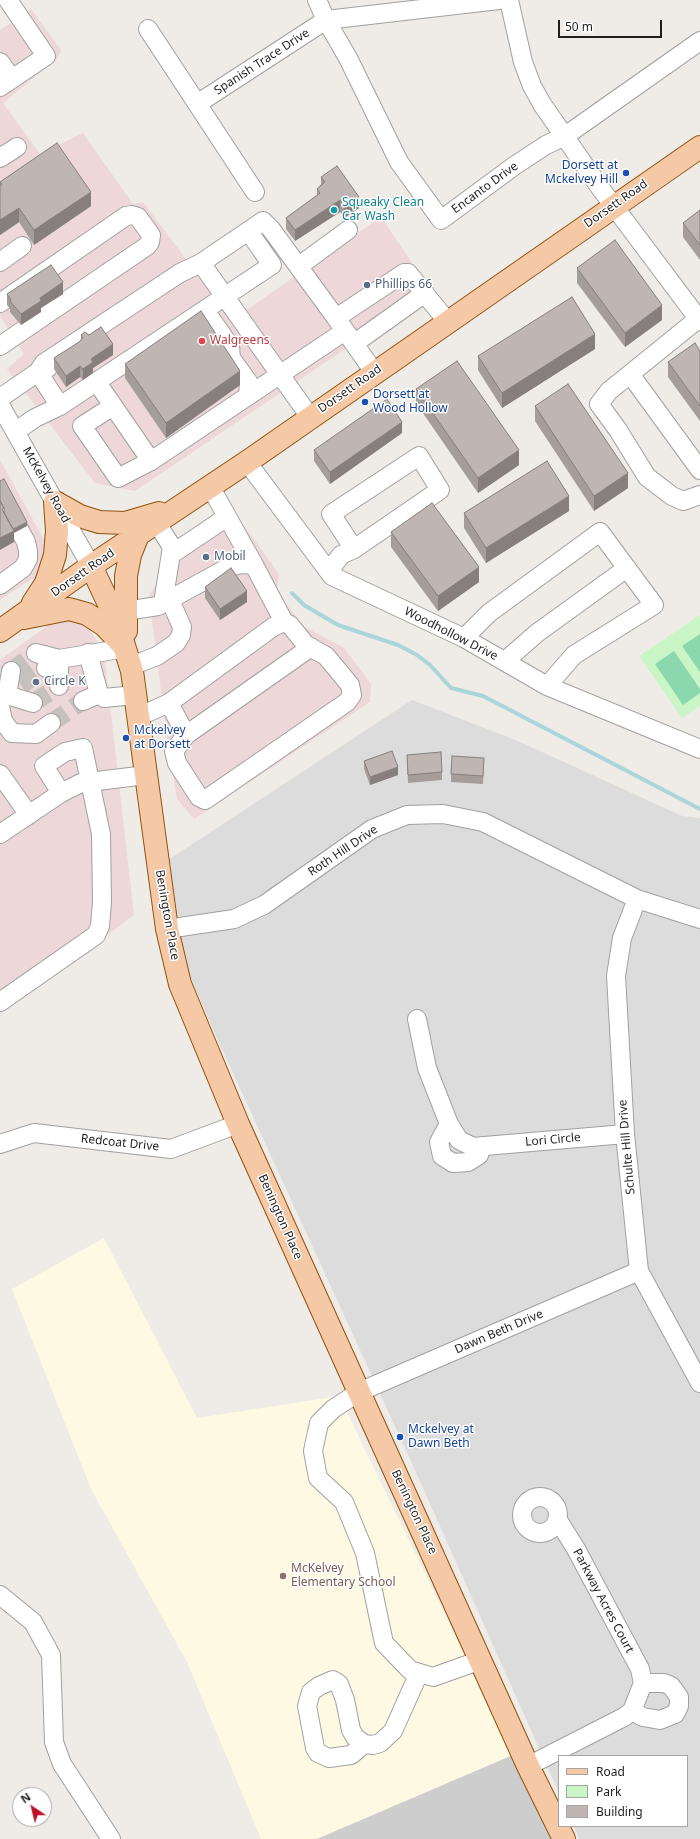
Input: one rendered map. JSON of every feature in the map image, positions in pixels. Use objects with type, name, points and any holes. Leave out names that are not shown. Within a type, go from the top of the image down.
[{"type":"main road","name":"Dorsett Road","points":[[15,621],[91,566],[247,462],[447,321],[700,147]]},
{"type":"main road","points":[[55,502],[80,516],[99,522],[125,523],[178,508]]},
{"type":"main road","points":[[15,621],[46,583],[55,556],[58,531],[55,502]]},
{"type":"main road","points":[[128,657],[125,611],[126,576],[130,555],[138,535]]},
{"type":"main road","name":"Benington Place","points":[[91,566],[116,617],[128,657],[135,695],[167,929],[180,984],[238,1124],[482,1660],[528,1766],[558,1827]]},
{"type":"main road","points":[[15,621],[69,609],[87,614],[104,625],[128,657]]},
{"type":"main road","name":"Benington Place","points":[[558,1827],[564,1839]]},
{"type":"street","points":[[0,62],[6,83],[46,56],[8,0]]},
{"type":"street","points":[[317,0],[326,20]]},
{"type":"street","name":"Spanish Trace Drive","points":[[197,104],[326,20],[499,0]]},
{"type":"street","points":[[509,0],[519,49],[532,86],[542,104],[699,320],[630,374],[610,391],[599,404],[618,430],[647,477],[672,496],[683,501],[700,495]]},
{"type":"street","name":"Encanto Drive","points":[[326,20],[348,58],[399,162],[441,220],[514,166],[546,145],[565,136],[700,41]]},
{"type":"street","points":[[148,29],[255,192]]},
{"type":"street","points":[[0,158],[17,147]]},
{"type":"street","points":[[0,303],[126,216],[132,215],[138,217],[151,235],[150,242],[147,246],[0,346]]},
{"type":"street","points":[[38,372],[44,363],[180,273],[201,263],[249,232],[263,221],[271,229],[299,266],[374,372]]},
{"type":"street","points":[[299,266],[348,230]]},
{"type":"street","points":[[204,321],[225,297],[272,265],[249,232]]},
{"type":"street","points":[[0,262],[22,246]]},
{"type":"street","points":[[201,263],[310,417]]},
{"type":"street","points":[[346,331],[404,273],[411,275],[447,321]]},
{"type":"street","points":[[113,406],[82,426],[118,478],[151,460],[346,331],[425,293]]},
{"type":"street","points":[[16,431],[35,418],[60,406],[96,381],[204,321],[211,319],[230,346],[231,358]]},
{"type":"street","points":[[0,398],[38,372],[56,366],[97,338],[104,324]]},
{"type":"street","points":[[217,343],[231,358],[249,383],[248,396]]},
{"type":"street","points":[[38,372],[60,406]]},
{"type":"street","points":[[630,374],[700,470]]},
{"type":"street","points":[[96,381],[151,460]]},
{"type":"street","name":"McKelvey Road","points":[[0,404],[91,566]]},
{"type":"street","points":[[329,571],[341,555],[354,549],[440,490],[419,456],[332,514],[354,549]]},
{"type":"street","name":"Woodhollow Drive","points":[[247,462],[332,576],[464,638],[547,686],[700,749]]},
{"type":"street","points":[[210,486],[254,564],[284,622],[290,625],[306,645],[311,647],[326,656],[350,686],[352,695],[347,702],[205,800],[199,797],[177,763],[174,751],[186,735],[311,647]]},
{"type":"street","points":[[0,494],[26,542],[28,559],[23,568],[0,585]]},
{"type":"street","points":[[172,554],[227,517]]},
{"type":"street","points":[[53,663],[88,653],[128,657],[157,656],[176,643],[181,635],[182,627],[166,602],[172,554],[171,543],[156,522]]},
{"type":"street","points":[[464,638],[489,613],[600,532],[654,605],[574,655],[547,686]]},
{"type":"street","points":[[125,611],[166,602],[229,567],[241,564],[254,564]]},
{"type":"street","points":[[504,662],[537,633],[627,568]]},
{"type":"street","points":[[138,717],[169,703],[273,627],[284,622]]},
{"type":"street","points":[[36,653],[53,663],[59,686]]},
{"type":"street","points":[[88,653],[91,697],[104,698],[135,695]]},
{"type":"street","points":[[33,703],[8,690],[3,721],[12,733],[36,734],[51,723]]},
{"type":"street","points":[[169,703],[186,735]]},
{"type":"street","points":[[0,1002],[96,935],[100,926],[102,902],[100,834],[83,748],[65,752],[44,766],[61,793]]},
{"type":"street","points":[[0,774],[29,815]]},
{"type":"street","points":[[0,834],[61,793],[80,783],[146,775]]},
{"type":"street","name":"Roth Hill Drive","points":[[167,929],[234,919],[264,905],[372,829],[407,815],[443,814],[483,822],[637,899],[700,919]]},
{"type":"street","name":"Schulte Hill Drive","points":[[637,899],[622,938],[616,976],[625,1134],[639,1272],[700,1383]]},
{"type":"street","name":"Lori Circle","points":[[417,1019],[427,1068],[449,1124],[459,1140],[473,1147],[625,1134]]},
{"type":"street","name":"Redcoat Drive","points":[[0,1144],[34,1133],[171,1149],[238,1124]]},
{"type":"street","name":"Dawn Beth Drive","points":[[419,1673],[410,1670],[384,1643],[365,1553],[344,1502],[318,1478],[313,1451],[319,1423],[333,1409],[359,1392],[639,1272]]},
{"type":"street","name":"Parkway Acres Court","points":[[558,1520],[576,1549],[640,1669],[644,1683]]},
{"type":"street","points":[[0,1595],[33,1622],[51,1655],[54,1742],[62,1764],[111,1839]]},
{"type":"street","points":[[364,1744],[380,1744],[393,1731],[419,1673],[433,1677],[482,1660]]},
{"type":"street","points":[[528,1766],[624,1717],[632,1711],[644,1683],[664,1683],[671,1686],[679,1697],[679,1706],[675,1714],[660,1720],[643,1717],[632,1711]]},
{"type":"shaded area","points":[[31,9],[61,50],[57,59],[3,103],[40,154],[83,133],[133,204],[143,202],[232,320],[381,217],[431,291],[135,491],[95,483],[7,369],[24,354],[0,316],[0,30]]},
{"type":"shaded area","points":[[0,460],[48,547],[41,573],[0,600]]},
{"type":"shaded area","points":[[230,506],[279,574],[277,592],[303,626],[344,648],[371,684],[370,702],[194,819],[177,799],[165,723],[149,596],[164,571],[165,558],[160,552]]},
{"type":"shaded area","points":[[75,606],[104,652],[134,915],[0,1014],[0,660]]},
{"type":"shaded area","points":[[412,700],[518,741],[682,816],[700,818],[700,1839],[579,1839],[574,1827],[688,1827],[688,1755],[558,1755],[558,1791],[415,1470],[192,981],[171,894],[168,860]]},
{"type":"shaded area","name":"McKelvey Elementary School","points":[[104,1238],[197,1418],[339,1396],[513,1755],[317,1839],[261,1839],[187,1662],[91,1489],[12,1289]]},
{"type":"shaded area","points":[[513,1755],[551,1839],[317,1839]]},
{"type":"green space","points":[[700,615],[700,706],[682,718],[639,656]]},
{"type":"green space","points":[[700,634],[700,672],[682,646]]},
{"type":"green space","points":[[674,651],[700,689],[700,693],[683,705],[655,664]]},
{"type":"building","points":[[57,143],[91,192],[34,230],[19,208],[0,220],[0,186],[2,184],[0,182]]},
{"type":"building","points":[[337,166],[359,197],[344,207],[340,200],[295,230],[286,218],[320,193],[317,189],[325,182],[321,177]]},
{"type":"building","points":[[700,210],[700,245],[683,223]]},
{"type":"building","points":[[615,240],[662,305],[625,333],[577,268]]},
{"type":"building","points":[[51,265],[63,282],[40,298],[41,301],[21,314],[10,301],[11,300],[7,294]]},
{"type":"building","points":[[572,297],[595,334],[502,393],[478,356]]},
{"type":"building","name":"Walgreens","points":[[201,311],[240,371],[166,423],[125,364]]},
{"type":"building","points":[[101,327],[113,344],[91,359],[93,362],[83,369],[80,366],[66,376],[54,358],[79,342],[83,338],[81,335],[85,332],[89,335]]},
{"type":"building","points":[[695,343],[700,351],[700,406],[668,362]]},
{"type":"building","points":[[457,361],[519,450],[478,478],[416,389]]},
{"type":"building","points":[[568,384],[628,473],[594,496],[535,406]]},
{"type":"building","points":[[387,399],[402,422],[330,472],[314,450]]},
{"type":"building","points":[[547,461],[569,496],[486,548],[464,513]]},
{"type":"building","points":[[4,479],[27,522],[13,529],[4,513],[4,508],[0,501],[0,481]]},
{"type":"building","points":[[0,501],[4,508],[2,509],[14,531],[0,538]]},
{"type":"building","points":[[432,503],[479,567],[438,596],[391,532]]},
{"type":"building","points":[[231,568],[247,591],[220,609],[205,587]]},
{"type":"building","points":[[392,751],[398,767],[370,777],[364,761]]},
{"type":"building","points":[[441,752],[442,772],[408,775],[407,755]]},
{"type":"building","points":[[452,756],[484,758],[483,776],[451,774]]},
{"type":"waterway","points":[[292,593],[304,605],[338,625],[398,645],[417,655],[430,665],[451,688],[483,696],[700,809]]},
{"type":"tunnel","points":[[11,671],[36,653]]},
{"type":"tunnel","points":[[21,685],[46,668]]},
{"type":"tunnel","points":[[33,703],[59,686]]},
{"type":"tunnel","points":[[51,723],[83,701]]},
{"type":"place","name":"Dorsett at Mckelvey Hill","points":[[626,173]]},
{"type":"place","name":"Squeaky Clean Car Wash","points":[[334,210]]},
{"type":"place","name":"Phillips 66","points":[[367,285]]},
{"type":"place","name":"Walgreens","points":[[202,341]]},
{"type":"place","name":"Dorsett at Wood Hollow","points":[[365,402]]},
{"type":"place","name":"Mobil","points":[[206,557]]},
{"type":"place","name":"Circle K","points":[[36,682]]},
{"type":"place","name":"Mckelvey at Dorsett","points":[[126,738]]},
{"type":"place","name":"Mckelvey at Dawn Beth","points":[[400,1437]]},
{"type":"place","name":"McKelvey Elementary School","points":[[283,1576]]}]
